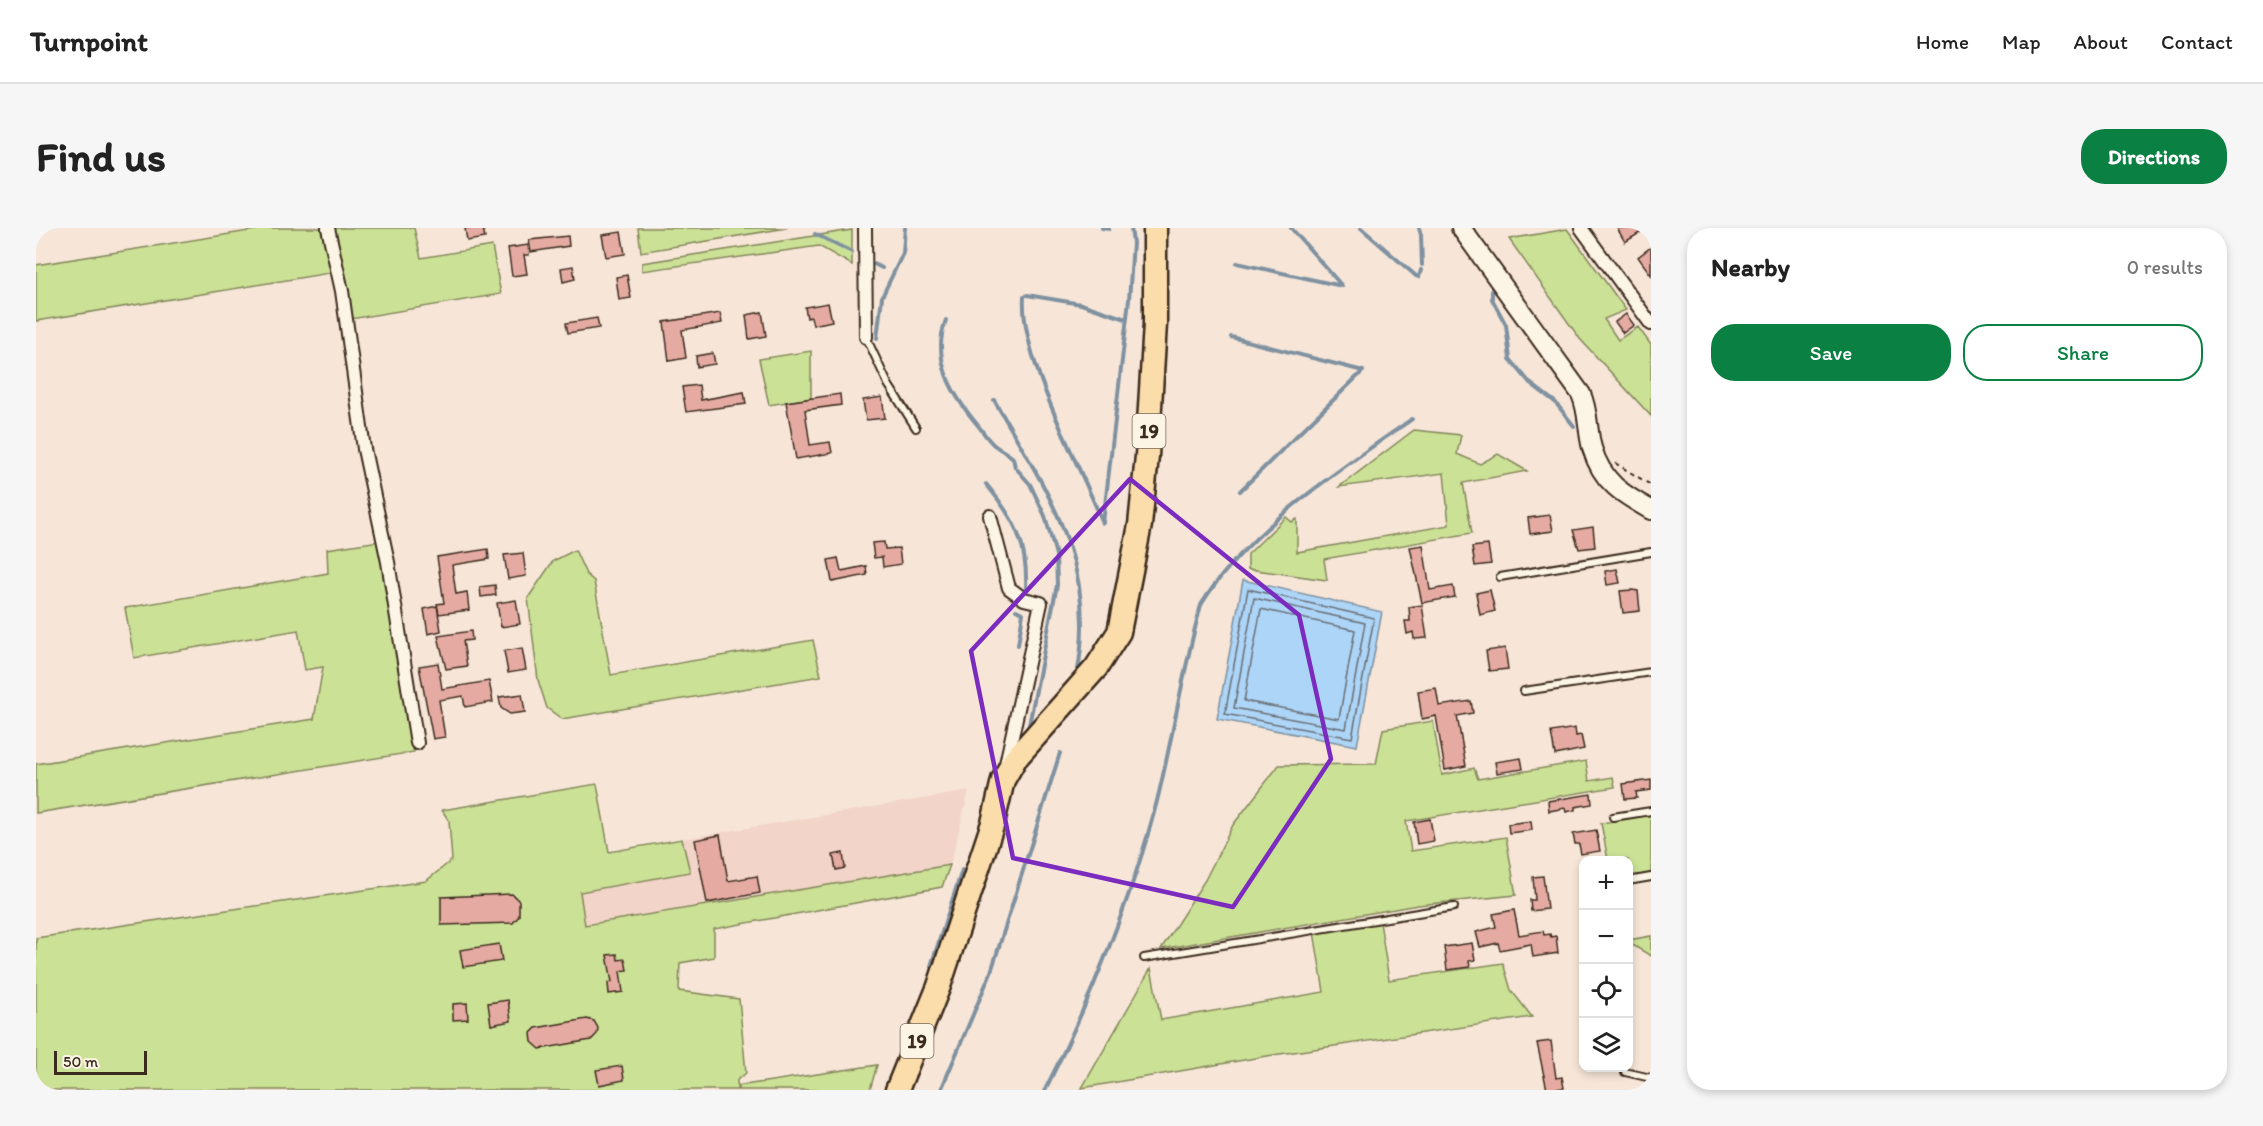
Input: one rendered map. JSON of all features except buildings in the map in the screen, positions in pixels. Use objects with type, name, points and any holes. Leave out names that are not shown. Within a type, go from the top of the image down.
[{"type":"highway","name":"19","points":[[897,1090],[939,986],[993,823],[1003,780],[1015,759],[1096,668],[1119,632],[1140,525],[1147,456],[1155,324],[1155,228]]},
{"type":"main road","points":[[1461,228],[1581,394],[1588,416],[1592,448],[1615,488],[1651,510]]},
{"type":"street","points":[[328,228],[342,291],[364,449],[387,562],[417,743]]},
{"type":"street","points":[[865,228],[866,338]]},
{"type":"street","points":[[1581,228],[1651,324]]},
{"type":"street","points":[[990,516],[1009,588],[1024,599],[1041,603],[1003,780]]},
{"type":"lane","points":[[866,338],[888,384],[916,429]]},
{"type":"lane","points":[[1500,577],[1651,552]]},
{"type":"lane","points":[[1524,691],[1651,672]]},
{"type":"lane","points":[[1613,817],[1651,811]]},
{"type":"lane","points":[[1633,880],[1651,877]]},
{"type":"lane","points":[[1144,958],[1454,907]]},
{"type":"lane","points":[[1625,1072],[1651,1078]]},
{"type":"path","points":[[1592,448],[1651,485]]},
{"type":"highlighted area","points":[[1130,479],[1299,615],[1331,759],[1233,907],[1013,858],[971,651]]},
{"type":"shaded area","points":[[969,791],[950,865],[585,925],[579,892],[690,872],[682,839]]},
{"type":"green space","points":[[268,228],[325,228],[336,272],[36,321],[36,265]]},
{"type":"green space","points":[[333,228],[414,228],[421,258],[492,246],[501,294],[351,319]]},
{"type":"green space","points":[[638,228],[787,228],[641,252]]},
{"type":"green space","points":[[1567,229],[1626,310],[1604,319],[1618,340],[1638,327],[1651,345],[1651,416],[1580,339],[1509,239]]},
{"type":"green space","points":[[852,230],[852,265],[819,246],[642,271],[642,263]]},
{"type":"green space","points":[[811,351],[811,398],[769,405],[759,359]]},
{"type":"green space","points":[[1414,430],[1461,435],[1457,454],[1480,464],[1498,454],[1527,471],[1463,483],[1472,533],[1324,559],[1327,580],[1248,569],[1248,554],[1286,517],[1292,522],[1297,519],[1297,552],[1449,525],[1444,473],[1339,487]]},
{"type":"green space","points":[[379,541],[414,752],[36,813],[36,764],[314,719],[323,667],[305,670],[298,630],[134,658],[125,608],[328,573],[327,549]]},
{"type":"green space","points":[[575,550],[586,574],[594,581],[611,675],[813,640],[821,676],[562,719],[547,708],[538,680],[528,598],[553,561]]},
{"type":"green space","points":[[1433,721],[1442,775],[1474,768],[1478,779],[1586,761],[1589,781],[1613,777],[1615,787],[1406,821],[1411,851],[1506,837],[1516,895],[1418,905],[1161,949],[1205,880],[1233,825],[1279,765],[1376,764],[1383,729]]},
{"type":"green space","points":[[597,784],[609,852],[682,839],[690,872],[580,892],[585,925],[950,865],[942,887],[714,929],[714,957],[680,963],[679,991],[739,999],[746,1073],[737,1080],[737,1090],[36,1090],[36,938],[426,881],[452,860],[449,821],[442,810]]},
{"type":"green space","points":[[1651,815],[1651,873],[1633,876],[1633,856],[1607,856],[1601,823]]},
{"type":"green space","points":[[1380,922],[1389,980],[1503,963],[1511,990],[1532,1017],[1273,1055],[1082,1088],[1151,968],[1161,1020],[1324,992],[1314,932]]},
{"type":"green space","points":[[1651,936],[1651,956],[1633,945],[1633,939]]},
{"type":"green space","points":[[877,1065],[870,1090],[738,1090],[738,1086]]},
{"type":"water","points":[[1243,580],[1382,612],[1357,746],[1217,719]]},
{"type":"waterway","points":[[877,338],[882,297],[903,253],[905,228]]},
{"type":"waterway","points":[[1102,228],[1109,229]]},
{"type":"waterway","points":[[1103,523],[1129,300],[1133,243],[1131,228]]},
{"type":"waterway","points":[[1237,263],[1342,286],[1291,228]]},
{"type":"waterway","points":[[1361,228],[1416,276],[1419,277],[1421,270]]},
{"type":"waterway","points":[[1419,228],[1422,265]]},
{"type":"waterway","points":[[815,234],[852,252]]},
{"type":"waterway","points":[[874,264],[882,268]]},
{"type":"waterway","points":[[1492,283],[1492,299],[1506,325],[1510,359],[1530,383],[1555,402],[1574,426]]},
{"type":"waterway","points":[[1027,295],[1081,304],[1126,319]]},
{"type":"waterway","points":[[1024,297],[1025,322],[1041,380],[1103,523]]},
{"type":"waterway","points":[[946,320],[941,348],[946,375],[952,388],[987,437],[994,445],[1013,458],[1015,467],[1030,484],[1045,516],[1056,555],[1057,585],[1028,730]]},
{"type":"waterway","points":[[1231,337],[1363,371],[1240,491]]},
{"type":"waterway","points":[[994,400],[1049,498],[1064,530],[1074,563],[1081,598],[1082,635],[1077,675]]},
{"type":"waterway","points":[[1045,1090],[1078,1022],[1136,874],[1157,801],[1201,605],[1220,578],[1268,527],[1355,458],[1412,419]]},
{"type":"waterway","points":[[986,484],[1005,509],[1018,533],[1025,559],[1026,590]]},
{"type":"waterway","points":[[1016,610],[1023,613],[1018,645]]},
{"type":"waterway","points":[[941,1090],[991,972],[1060,753]]},
{"type":"waterway","points":[[931,966],[962,870]]}]
